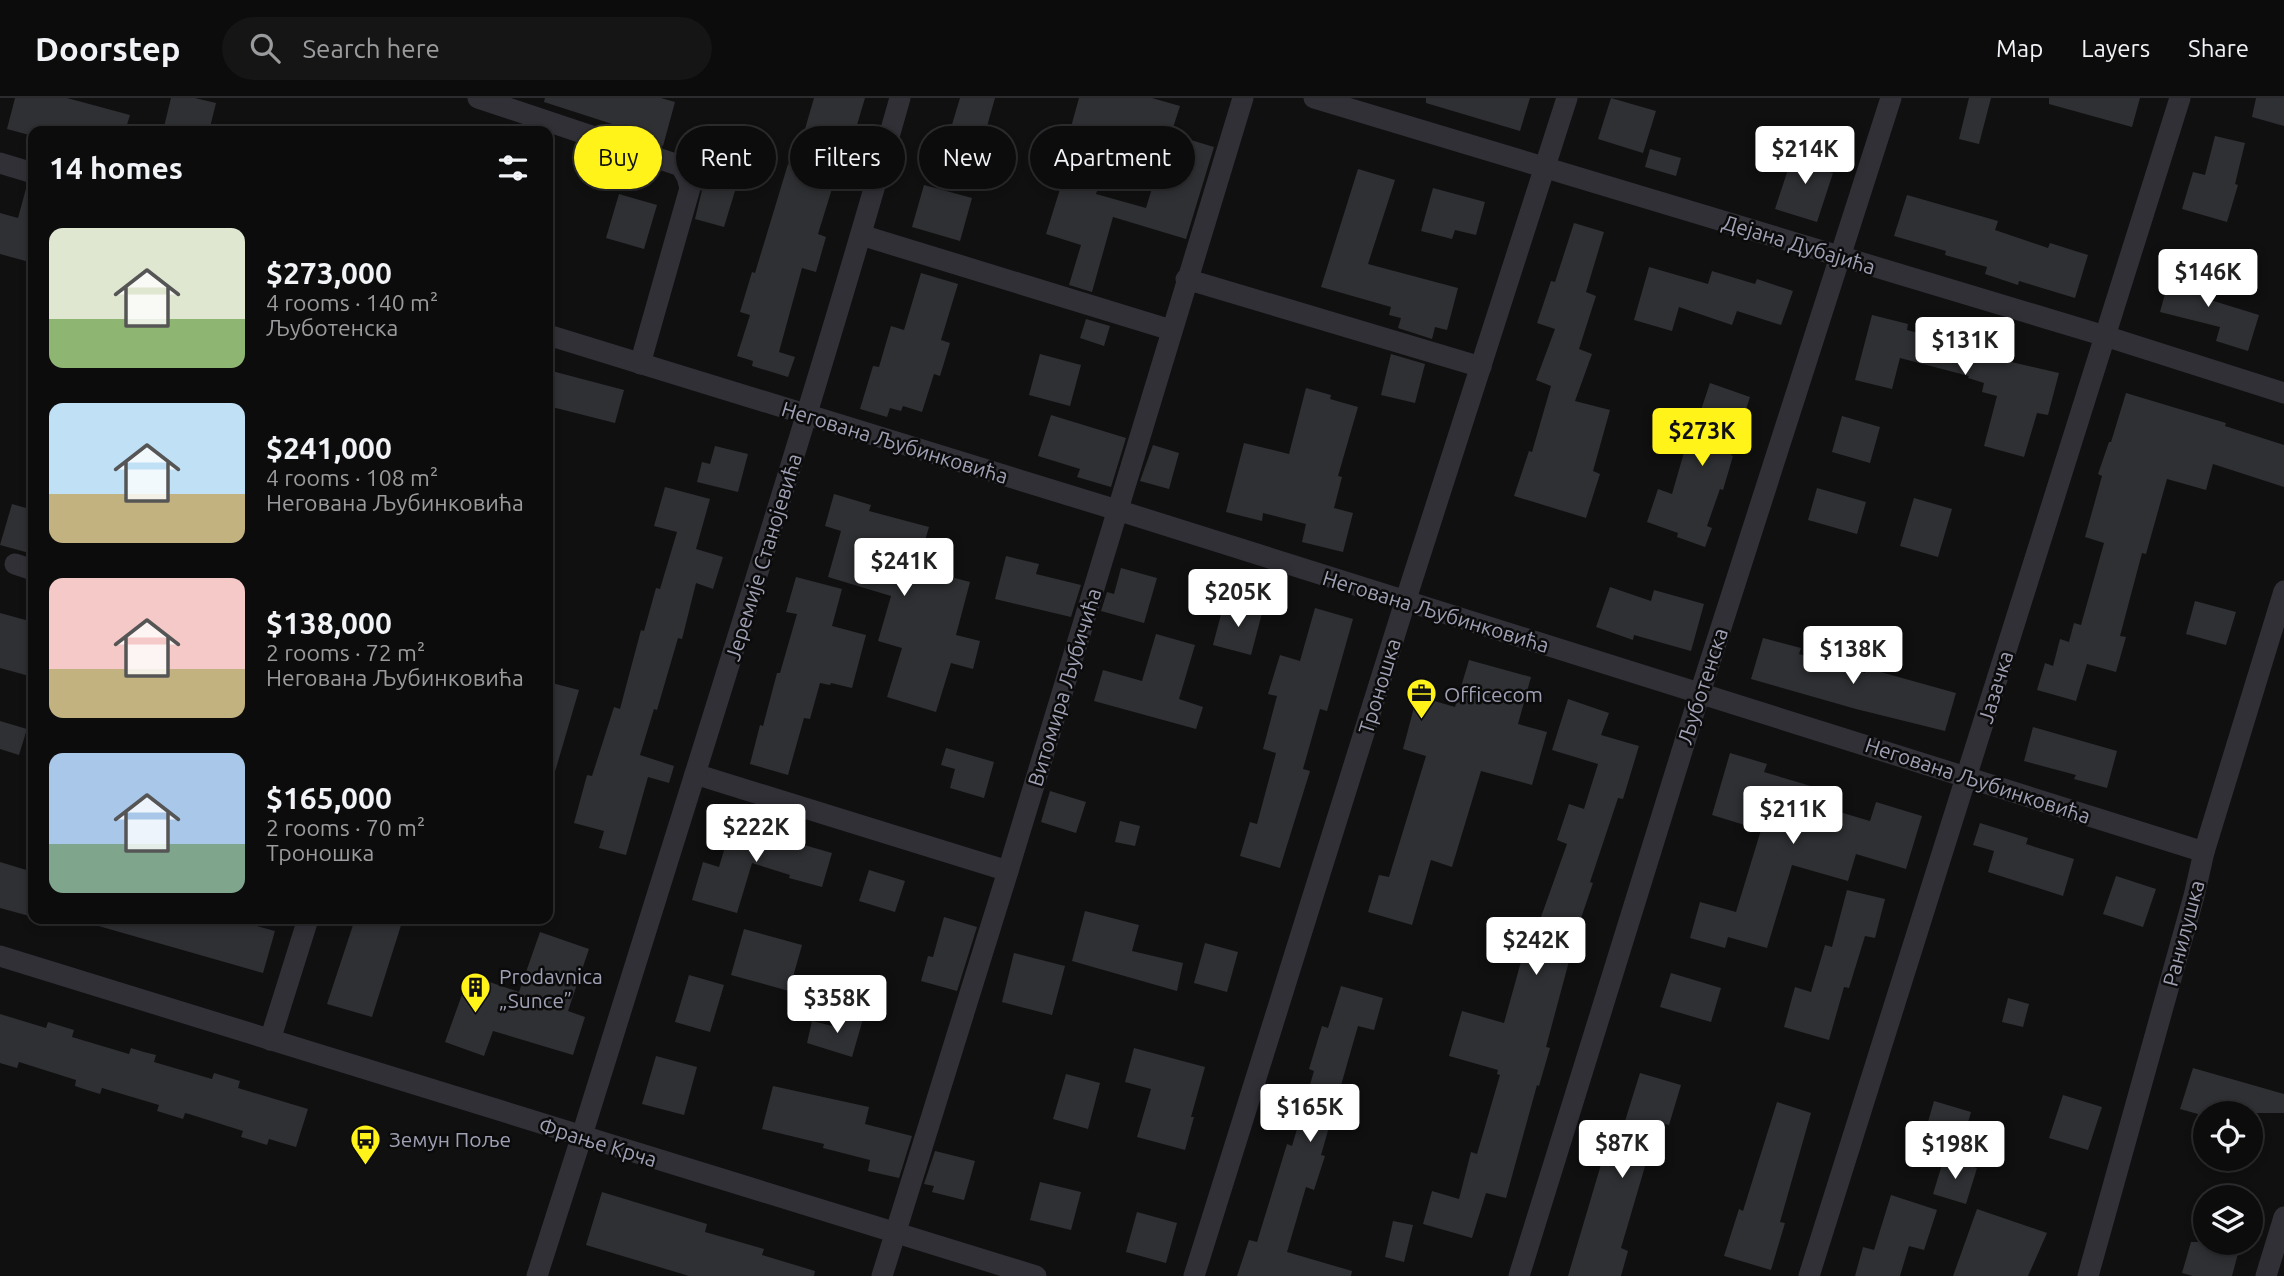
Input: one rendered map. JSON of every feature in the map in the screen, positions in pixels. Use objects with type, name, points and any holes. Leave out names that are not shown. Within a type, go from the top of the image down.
[{"type":"street","points":[[478,98],[681,166],[690,188],[640,364]]},
{"type":"street","name":"Јеремије Станојевића","points":[[537,1276],[807,414],[900,98]]},
{"type":"street","name":"Витомира Љубичића","points":[[882,1276],[1243,98]]},
{"type":"street","name":"Дејана Дубајића","points":[[1314,98],[2105,336],[2284,393]]},
{"type":"street","name":"Троношка","points":[[1194,1276],[1405,602],[1567,98]]},
{"type":"street","name":"Љуботенска","points":[[1518,1276],[1700,693],[1891,98]]},
{"type":"street","name":"Јазачка","points":[[1809,1276],[2180,98]]},
{"type":"street","points":[[0,163],[28,171]]},
{"type":"street","points":[[861,235],[1171,330]]},
{"type":"street","points":[[1186,279],[1481,367]]},
{"type":"street","name":"Негована Љубинковића","points":[[553,337],[1117,510],[2204,852]]},
{"type":"street","name":"Ранилушка","points":[[2088,1276],[2204,852],[2284,591]]},
{"type":"street","points":[[695,774],[1008,870]]},
{"type":"street","points":[[270,1040],[306,924]]},
{"type":"street","name":"Фрање Крча","points":[[0,956],[1036,1276]]},
{"type":"street","points":[[2266,1276],[2284,1217]]},
{"type":"building","points":[[15,98],[67,98],[130,115],[127,126],[28,126],[28,135],[7,129]]},
{"type":"building","points":[[171,98],[195,98],[216,103],[210,126],[164,126]]},
{"type":"building","points":[[545,98],[661,98],[675,102],[663,146],[662,126],[618,126],[544,102]]},
{"type":"building","points":[[814,98],[865,98],[857,126],[806,126]]},
{"type":"building","points":[[960,98],[995,98],[987,126],[952,126]]},
{"type":"building","points":[[1079,98],[1152,98],[1180,106],[1174,126],[1071,126]]},
{"type":"building","points":[[1426,98],[1530,98],[1520,131],[1426,103]]},
{"type":"building","points":[[1611,98],[1656,111],[1643,153],[1598,139]]},
{"type":"building","points":[[1969,98],[1991,98],[1979,144],[1959,139]]},
{"type":"building","points":[[2049,98],[2140,98],[2132,127],[2049,104]]},
{"type":"building","points":[[2256,98],[2284,98],[2284,126],[2252,117]]},
{"type":"building","points":[[2215,136],[2245,143],[2235,184],[2238,185],[2227,222],[2182,209],[2193,172],[2205,175]]},
{"type":"building","points":[[1195,141],[1214,147],[1186,239],[1113,217],[1092,292],[1069,285],[1081,245],[1046,234],[1060,189],[1098,189],[1096,194],[1146,208],[1152,189],[1195,189]]},
{"type":"building","points":[[1795,148],[1826,158],[1822,170],[1833,173],[1817,222],[1775,209]]},
{"type":"building","points":[[1650,149],[1681,158],[1676,176],[1645,167]]},
{"type":"building","points":[[788,164],[790,189],[832,189],[818,234],[826,237],[816,272],[802,268],[779,352],[795,357],[788,377],[752,366],[753,361],[737,356],[750,315],[740,312],[752,272],[755,273]]},
{"type":"building","points":[[1358,169],[1395,180],[1368,264],[1458,288],[1447,330],[1435,327],[1432,339],[1398,328],[1401,318],[1389,315],[1391,307],[1321,287]]},
{"type":"building","points":[[28,185],[28,262],[0,254],[0,213],[18,218]]},
{"type":"building","points":[[1433,188],[1485,202],[1476,235],[1455,230],[1452,239],[1421,231]]},
{"type":"building","points":[[702,189],[735,191],[724,227],[695,219]]},
{"type":"building","points":[[923,189],[939,189],[972,198],[960,241],[912,227]]},
{"type":"building","points":[[619,194],[657,205],[644,249],[606,238]]},
{"type":"building","points":[[1907,195],[1998,221],[1995,230],[2048,248],[2050,243],[2088,255],[2075,298],[2019,281],[2018,285],[1985,274],[1987,267],[1945,255],[1946,251],[1894,236]]},
{"type":"building","points":[[1574,223],[1604,232],[1586,292],[1596,296],[1579,349],[1592,354],[1575,401],[1610,410],[1593,471],[1600,474],[1586,518],[1514,496],[1529,451],[1532,452],[1551,386],[1536,380],[1555,329],[1537,323],[1551,281],[1555,282]]},
{"type":"building","points":[[2181,266],[2210,273],[2204,298],[2259,315],[2248,351],[2216,341],[2220,327],[2160,312],[2168,283],[2176,285]]},
{"type":"building","points":[[1649,267],[1708,284],[1712,271],[1755,284],[1757,279],[1793,291],[1781,325],[1737,311],[1732,325],[1679,307],[1672,331],[1634,320]]},
{"type":"building","points":[[921,273],[958,284],[941,340],[950,343],[940,376],[934,374],[922,412],[903,406],[901,411],[890,408],[887,417],[860,409],[873,366],[879,367],[891,326],[904,330]]},
{"type":"building","points":[[1872,315],[1908,324],[1907,330],[1976,348],[1978,341],[1998,346],[1996,353],[2008,357],[2007,361],[2059,373],[2048,415],[2037,413],[2024,457],[1984,446],[1997,396],[1982,392],[1984,383],[1968,378],[1969,376],[1900,358],[1892,389],[1855,380]]},
{"type":"building","points":[[1086,319],[1110,326],[1104,346],[1080,338]]},
{"type":"building","points":[[1040,354],[1081,365],[1070,406],[1029,395]]},
{"type":"building","points":[[1391,354],[1425,364],[1415,403],[1381,395]]},
{"type":"building","points":[[553,371],[624,390],[615,423],[553,407]]},
{"type":"building","points":[[1710,383],[1750,397],[1723,490],[1720,489],[1707,526],[1712,528],[1705,547],[1677,537],[1678,533],[1647,522],[1658,489],[1672,494],[1687,442],[1690,443]]},
{"type":"building","points":[[1306,388],[1358,407],[1338,476],[1342,477],[1334,508],[1353,513],[1343,552],[1302,542],[1306,524],[1263,513],[1262,521],[1226,512],[1244,443],[1289,454]]},
{"type":"building","points":[[2126,393],[2226,423],[2225,426],[2284,445],[2284,487],[2213,464],[2206,490],[2167,479],[2146,554],[2142,553],[2120,636],[2126,637],[2116,672],[2087,664],[2076,701],[2037,690],[2045,663],[2053,666],[2060,639],[2069,642],[2074,623],[2081,625],[2104,543],[2085,537],[2102,476],[2098,474]]},
{"type":"building","points":[[1051,415],[1126,438],[1111,487],[1077,477],[1080,469],[1038,456]]},
{"type":"building","points":[[1842,416],[1880,427],[1870,463],[1832,452]]},
{"type":"building","points":[[1153,445],[1179,453],[1169,489],[1140,481]]},
{"type":"building","points":[[715,446],[748,454],[738,492],[697,482],[702,462],[710,464]]},
{"type":"building","points":[[665,487],[710,499],[696,549],[723,557],[713,589],[696,583],[682,639],[678,638],[657,710],[654,709],[640,755],[674,766],[669,783],[648,777],[626,855],[599,848],[604,831],[574,823],[587,775],[592,776],[614,707],[620,709],[641,630],[644,631],[656,588],[660,589],[677,532],[654,526]]},
{"type":"building","points":[[1817,488],[1866,502],[1857,534],[1808,520]]},
{"type":"building","points":[[834,494],[871,505],[869,511],[929,527],[917,568],[970,582],[956,635],[980,641],[973,669],[951,663],[936,712],[887,697],[902,648],[878,641],[891,596],[828,577],[841,531],[825,526]]},
{"type":"building","points":[[1914,498],[1952,509],[1938,557],[1900,546]]},
{"type":"building","points":[[12,504],[28,509],[28,553],[0,545]]},
{"type":"building","points":[[1006,556],[1039,564],[1036,574],[1081,585],[1071,617],[995,599]]},
{"type":"building","points":[[1121,568],[1157,578],[1144,623],[1101,611],[1107,592],[1114,594]]},
{"type":"building","points":[[796,577],[842,589],[832,626],[866,635],[852,688],[820,683],[810,719],[804,718],[788,775],[750,764],[760,725],[763,726],[797,614],[786,612]]},
{"type":"building","points":[[1610,587],[1651,601],[1654,590],[1704,604],[1691,651],[1634,635],[1633,640],[1596,627]]},
{"type":"building","points":[[2195,601],[2236,612],[2226,645],[2186,634]]},
{"type":"building","points":[[1224,603],[1262,613],[1251,655],[1213,645]]},
{"type":"building","points":[[1315,608],[1353,619],[1327,711],[1320,709],[1303,769],[1310,771],[1280,868],[1240,856],[1250,822],[1257,824],[1276,753],[1263,749],[1277,696],[1268,694],[1280,655],[1300,661]]},
{"type":"building","points":[[0,613],[28,621],[28,676],[0,668]]},
{"type":"building","points":[[1156,634],[1195,645],[1179,699],[1203,707],[1196,729],[1094,701],[1103,670],[1142,681]]},
{"type":"building","points":[[1763,638],[1801,648],[1799,654],[1865,673],[1866,668],[1956,693],[1945,731],[1751,679]]},
{"type":"building","points":[[1469,660],[1531,677],[1518,724],[1547,732],[1532,785],[1481,771],[1452,867],[1431,860],[1412,925],[1368,912],[1379,875],[1389,877],[1426,756],[1403,749],[1417,696],[1455,707]]},
{"type":"building","points":[[553,683],[579,690],[553,775]]},
{"type":"building","points":[[1568,699],[1609,713],[1601,735],[1639,746],[1623,799],[1618,798],[1590,882],[1593,883],[1579,924],[1546,1047],[1550,1048],[1506,1198],[1486,1193],[1472,1238],[1423,1224],[1432,1191],[1459,1199],[1471,1152],[1477,1154],[1500,1075],[1497,1074],[1498,1070],[1449,1056],[1462,1011],[1504,1023],[1530,929],[1536,931],[1567,844],[1557,840],[1569,804],[1584,809],[1598,764],[1552,750]]},
{"type":"building","points":[[0,721],[27,729],[19,755],[0,749]]},
{"type":"building","points":[[2033,727],[2117,751],[2107,788],[2074,779],[2076,775],[2024,761]]},
{"type":"building","points":[[946,748],[994,762],[984,798],[950,788],[955,769],[941,765]]},
{"type":"building","points":[[1730,753],[1767,764],[1764,772],[1814,787],[1809,803],[1870,821],[1876,802],[1922,816],[1906,869],[1856,854],[1848,881],[1792,865],[1767,948],[1728,937],[1725,948],[1690,938],[1700,902],[1736,912],[1761,830],[1712,815]]},
{"type":"building","points":[[1050,791],[1086,802],[1076,833],[1041,822]]},
{"type":"building","points":[[734,817],[771,828],[769,835],[832,853],[822,887],[789,878],[790,875],[752,863],[737,913],[692,900],[703,862],[719,867]]},
{"type":"building","points":[[1120,821],[1140,826],[1135,846],[1115,842]]},
{"type":"building","points":[[1980,823],[2028,838],[2026,844],[2074,859],[2063,896],[1988,872],[1994,851],[1973,845]]},
{"type":"building","points":[[0,862],[28,870],[28,916],[0,908]]},
{"type":"building","points":[[869,870],[905,881],[895,912],[859,901]]},
{"type":"building","points":[[2116,876],[2156,889],[2143,927],[2103,914]]},
{"type":"building","points":[[1847,890],[1885,899],[1875,938],[1865,936],[1849,988],[1844,987],[1829,1040],[1784,1027],[1795,987],[1811,992],[1825,945],[1832,947]]},
{"type":"building","points":[[1085,911],[1139,925],[1132,951],[1183,963],[1177,991],[1072,961]]},
{"type":"building","points":[[944,917],[977,927],[957,991],[921,981],[928,956],[933,957]]},
{"type":"building","points":[[250,924],[275,931],[263,973],[95,925]]},
{"type":"building","points":[[353,924],[401,924],[372,1017],[327,1004]]},
{"type":"building","points":[[744,929],[802,945],[789,991],[731,975]]},
{"type":"building","points":[[540,932],[589,949],[568,1011],[585,1017],[573,1055],[493,1031],[484,1056],[445,1042],[469,975],[519,992]]},
{"type":"building","points":[[1205,943],[1238,952],[1227,992],[1194,983]]},
{"type":"building","points":[[1014,953],[1065,966],[1052,1015],[1002,1002]]},
{"type":"building","points":[[1671,973],[1721,988],[1711,1022],[1660,1007]]},
{"type":"building","points":[[689,975],[724,985],[710,1032],[675,1022]]},
{"type":"building","points":[[1341,986],[1383,998],[1374,1030],[1358,1026],[1321,1155],[1325,1156],[1314,1190],[1306,1187],[1287,1252],[1352,1271],[1351,1276],[1237,1276],[1249,1240],[1257,1242],[1287,1144],[1292,1146],[1314,1071],[1309,1069],[1322,1026],[1328,1028]]},
{"type":"building","points":[[2008,998],[2029,1004],[2023,1027],[2002,1022]]},
{"type":"building","points":[[842,1013],[863,1019],[852,1057],[807,1043],[812,1021],[837,1027]]},
{"type":"building","points":[[0,1014],[46,1028],[48,1022],[74,1030],[72,1037],[129,1054],[131,1048],[156,1055],[154,1062],[212,1079],[214,1073],[240,1081],[238,1088],[308,1109],[296,1147],[269,1139],[267,1145],[241,1137],[243,1131],[185,1113],[183,1119],[157,1111],[159,1105],[102,1088],[100,1094],[75,1086],[76,1080],[19,1062],[17,1068],[0,1063]]},
{"type":"building","points":[[1134,1048],[1205,1067],[1185,1150],[1137,1137],[1151,1089],[1125,1082]]},
{"type":"building","points":[[656,1056],[697,1067],[684,1115],[642,1104]]},
{"type":"building","points":[[2193,1068],[2284,1094],[2284,1113],[2263,1113],[2263,1101],[2193,1101],[2193,1113],[2180,1109]]},
{"type":"building","points":[[1640,1073],[1681,1085],[1669,1125],[1658,1122],[1621,1248],[1628,1251],[1621,1276],[1568,1276],[1610,1134],[1620,1137]]},
{"type":"building","points":[[1066,1074],[1100,1083],[1088,1129],[1053,1119]]},
{"type":"building","points":[[773,1086],[869,1107],[865,1124],[912,1136],[899,1178],[868,1171],[870,1160],[823,1148],[824,1144],[762,1129]]},
{"type":"building","points":[[2063,1095],[2102,1107],[2088,1150],[2049,1138]]},
{"type":"building","points":[[1934,1101],[1971,1112],[1959,1154],[1922,1143]]},
{"type":"building","points":[[1777,1102],[1811,1113],[1780,1222],[1785,1223],[1771,1270],[1724,1256],[1739,1209],[1743,1211]]},
{"type":"building","points":[[935,1151],[975,1161],[964,1200],[932,1192],[934,1186],[924,1184]]},
{"type":"building","points":[[1944,1158],[1977,1168],[1966,1204],[1933,1194]]},
{"type":"building","points":[[1040,1182],[1081,1192],[1071,1230],[1030,1220]]},
{"type":"building","points":[[602,1192],[707,1224],[705,1232],[764,1249],[762,1255],[815,1271],[814,1276],[689,1276],[586,1245]]},
{"type":"building","points":[[1891,1195],[1937,1210],[1924,1250],[1909,1246],[1900,1276],[1855,1276],[1863,1247],[1874,1250]]},
{"type":"building","points":[[1977,1209],[2047,1233],[2028,1276],[1953,1276]]},
{"type":"building","points":[[1137,1212],[1177,1223],[1166,1263],[1126,1252]]},
{"type":"building","points":[[1393,1221],[1413,1225],[1404,1262],[1385,1257]]},
{"type":"building","points":[[2191,1242],[2193,1255],[2238,1255],[2232,1276],[2193,1276],[2182,1273]]},
{"type":"place","name":"Officecom","points":[[1421,721]]},
{"type":"place","name":"Prodavnica „Sunce”","points":[[476,1015]]},
{"type":"place","name":"Земун Поље","points":[[366,1166]]}]
